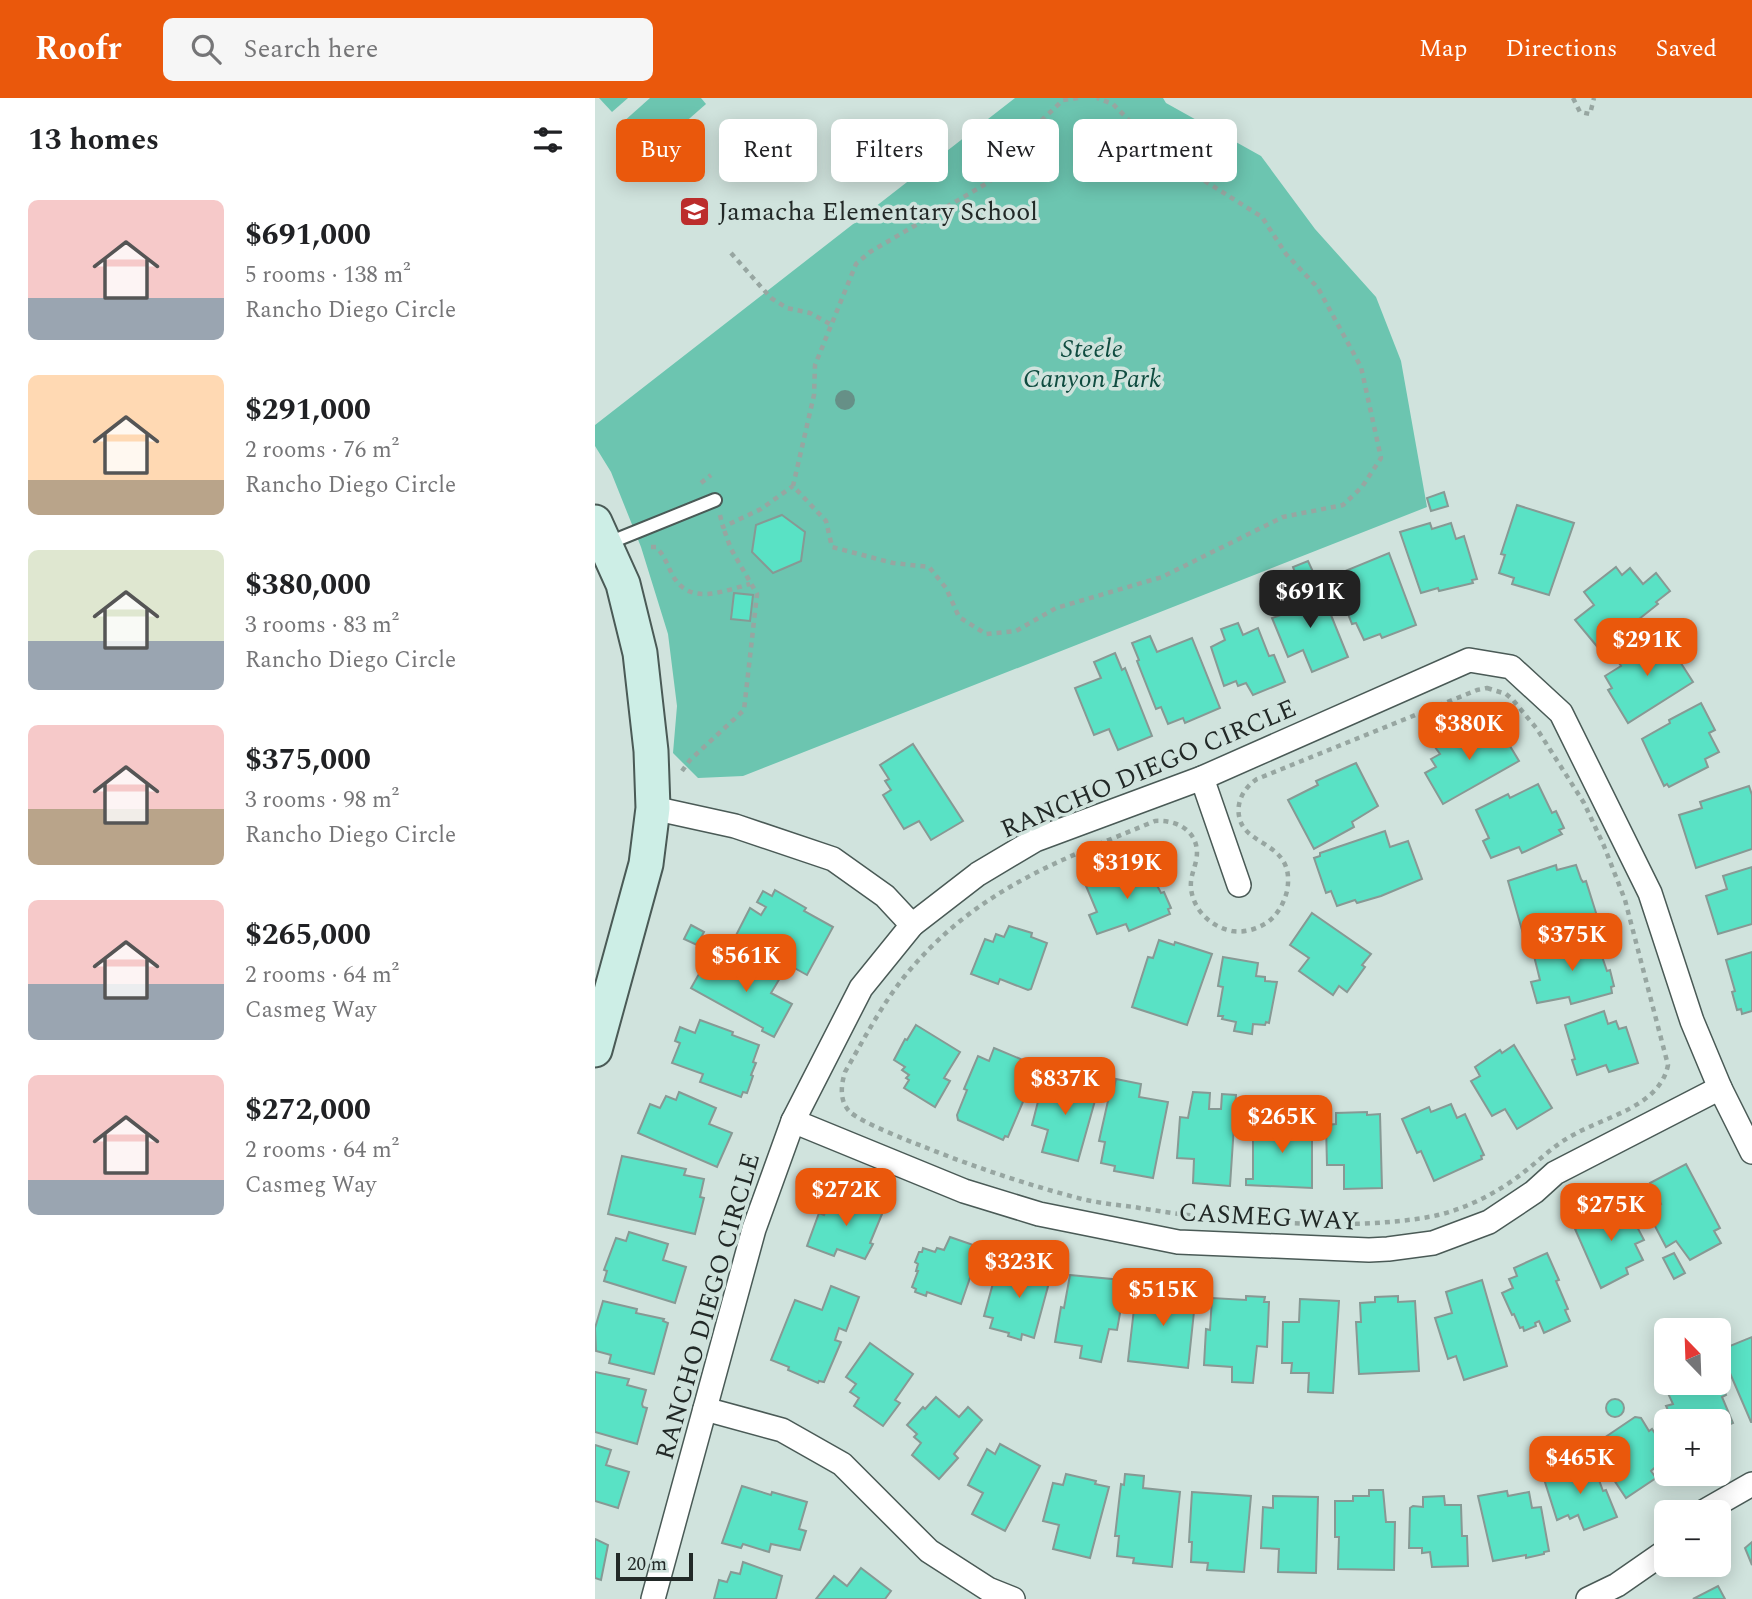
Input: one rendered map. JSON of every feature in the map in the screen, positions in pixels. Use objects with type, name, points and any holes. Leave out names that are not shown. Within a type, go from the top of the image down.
[{"type":"street","points":[[595,1050],[646,864],[653,808],[651,751],[641,653],[623,584],[600,533]]},
{"type":"street","name":"RANCHO DIEGO CIRCLE","points":[[653,1599],[754,1229],[793,1121],[861,988],[912,925],[978,874],[1035,840],[1202,778],[1469,660],[1511,667],[1561,713],[1650,893],[1692,1021],[1720,1088],[1752,1152]]},
{"type":"street","points":[[1202,778],[1239,885]]},
{"type":"street","points":[[653,808],[735,826],[833,859],[885,896],[912,925]]},
{"type":"street","name":"CASMEG WAY","points":[[793,1121],[964,1191],[1039,1214],[1178,1242],[1388,1250],[1453,1238],[1489,1222],[1534,1192],[1555,1173],[1720,1088]]},
{"type":"street","points":[[705,1409],[782,1430],[842,1464],[929,1551],[988,1589],[1013,1599]]},
{"type":"street","points":[[1724,1500],[1752,1484]]},
{"type":"street","points":[[1588,1599],[1617,1585],[1654,1559]]},
{"type":"lane","points":[[600,533],[715,500]]},
{"type":"path","points":[[723,527],[761,509],[793,486],[814,395],[815,365],[856,264],[870,252],[989,182],[1063,100],[1078,98]]},
{"type":"path","points":[[793,486],[826,521],[832,547],[893,563],[929,567],[946,588],[959,617],[986,634],[1016,631],[1056,608],[1162,577],[1283,517],[1343,505],[1362,487],[1381,458],[1373,419],[1361,367],[1318,288],[1286,254],[1262,217],[1162,154],[1113,104],[1097,98]]},
{"type":"path","points":[[1573,98],[1580,111],[1590,114],[1594,98]]},
{"type":"path","points":[[771,298],[731,253],[752,277],[771,298],[787,308],[810,313],[830,324]]},
{"type":"path","points":[[653,808],[690,760],[744,710],[757,594],[731,549],[715,500]]},
{"type":"path","points":[[641,547],[656,547],[665,555],[673,576],[681,586],[695,595],[750,584]]},
{"type":"path","points":[[1477,690],[1496,690],[1513,700],[1537,729],[1574,787],[1604,846],[1625,900],[1667,1053],[1666,1076],[1653,1094],[1643,1101],[1573,1135],[1543,1154],[1503,1186],[1470,1203],[1436,1215],[1397,1221],[1318,1225],[1242,1222],[1084,1199],[975,1167],[897,1136],[851,1112],[845,1103],[842,1092],[845,1072],[884,1004],[933,944],[978,907],[1000,891],[1047,865],[1155,821],[1165,820],[1184,827],[1195,840],[1197,848],[1191,888],[1201,912],[1210,922],[1235,932],[1261,927],[1280,910],[1288,886],[1282,861],[1275,851],[1241,825],[1238,817],[1240,799],[1249,784],[1477,690]]},
{"type":"green space","points":[[599,98],[628,98],[612,112]]},
{"type":"green space","points":[[650,98],[701,98],[706,104],[689,119],[626,119]]},
{"type":"green space","name":"Steele Canyon Park","points":[[1015,98],[1163,98],[1166,103],[1195,119],[1073,119],[1073,182],[1237,182],[1237,143],[1261,156],[1315,229],[1376,297],[1401,361],[1427,507],[743,776],[698,778],[673,753],[677,706],[668,634],[641,547],[611,472],[595,446],[595,425],[907,182],[948,182],[948,150],[962,139],[962,182],[1059,182],[1059,119],[988,119]]},
{"type":"building","points":[[1444,492],[1448,506],[1431,511],[1427,498]]},
{"type":"building","points":[[1517,505],[1574,523],[1549,595],[1512,584],[1514,578],[1499,573],[1505,555],[1501,554]]},
{"type":"building","points":[[782,515],[805,532],[801,561],[773,573],[752,552],[756,525]]},
{"type":"building","points":[[1430,523],[1432,529],[1451,523],[1456,539],[1464,536],[1477,579],[1472,580],[1473,583],[1421,593],[1400,532]]},
{"type":"building","points":[[1389,553],[1416,625],[1382,638],[1380,634],[1364,640],[1356,623],[1352,624],[1333,576]]},
{"type":"building","points":[[1308,561],[1314,574],[1298,580],[1293,567]]},
{"type":"building","points":[[1616,567],[1622,575],[1630,568],[1643,584],[1656,573],[1670,591],[1656,602],[1658,604],[1600,650],[1575,620],[1594,605],[1584,592]]},
{"type":"building","points":[[1320,588],[1348,657],[1312,672],[1303,650],[1288,657],[1272,618],[1281,615],[1277,605]]},
{"type":"building","points":[[734,593],[753,595],[750,621],[731,619]]},
{"type":"building","points":[[1238,623],[1243,635],[1258,628],[1269,656],[1274,655],[1285,682],[1253,695],[1246,683],[1238,686],[1236,681],[1224,686],[1211,647],[1225,640],[1221,629]]},
{"type":"building","points":[[1661,632],[1693,682],[1628,723],[1608,690],[1612,688],[1605,676],[1621,666],[1617,660]]},
{"type":"building","points":[[1150,636],[1157,652],[1192,638],[1220,708],[1185,723],[1183,718],[1168,724],[1161,707],[1156,709],[1132,643]]},
{"type":"building","points":[[1115,653],[1122,670],[1125,668],[1152,736],[1118,750],[1109,729],[1094,735],[1075,688],[1101,678],[1094,662]]},
{"type":"building","points":[[1701,703],[1715,730],[1709,733],[1719,752],[1705,759],[1708,767],[1669,787],[1667,784],[1664,786],[1642,739],[1670,723],[1669,720]]},
{"type":"building","points":[[1472,726],[1480,740],[1499,728],[1519,761],[1443,804],[1425,773],[1436,767],[1431,759],[1440,754],[1435,747]]},
{"type":"building","points":[[913,744],[963,821],[931,840],[919,821],[904,829],[883,795],[891,790],[885,781],[889,779],[880,765]]},
{"type":"building","points":[[1356,763],[1378,806],[1352,822],[1354,827],[1314,849],[1288,800],[1318,785],[1316,781]]},
{"type":"building","points":[[1538,784],[1552,813],[1556,811],[1564,828],[1559,830],[1562,834],[1522,853],[1519,847],[1491,858],[1483,841],[1489,838],[1476,810],[1508,794],[1510,798]]},
{"type":"building","points":[[1749,786],[1752,795],[1752,849],[1696,868],[1679,815],[1702,808],[1700,802]]},
{"type":"building","points":[[1385,831],[1390,847],[1408,841],[1422,879],[1381,896],[1337,906],[1331,891],[1326,893],[1314,858],[1320,856],[1320,853]]},
{"type":"building","points":[[1146,864],[1161,893],[1164,892],[1171,908],[1168,909],[1170,914],[1129,931],[1126,924],[1097,934],[1089,915],[1097,912],[1086,886],[1118,872],[1120,875]]},
{"type":"building","points":[[1556,865],[1557,870],[1576,865],[1581,879],[1586,881],[1597,916],[1524,937],[1508,881]]},
{"type":"building","points":[[1752,867],[1752,924],[1718,934],[1706,896],[1727,889],[1723,876]]},
{"type":"building","points":[[775,890],[806,908],[804,911],[833,927],[807,975],[766,952],[768,947],[756,940],[747,954],[731,945],[750,908],[761,915],[766,907],[757,902],[763,891],[772,896]]},
{"type":"building","points":[[1312,913],[1371,954],[1347,992],[1339,986],[1333,995],[1299,971],[1309,958],[1290,945]]},
{"type":"building","points":[[691,925],[704,932],[697,945],[684,939]]},
{"type":"building","points":[[1009,926],[1032,933],[1031,937],[1047,943],[1031,989],[1028,990],[1000,979],[998,984],[971,974],[985,939],[993,942],[996,934],[1004,937]]},
{"type":"building","points":[[1596,939],[1607,971],[1610,970],[1614,986],[1611,987],[1612,993],[1571,1004],[1569,997],[1537,1003],[1531,982],[1540,980],[1533,952]]},
{"type":"building","points":[[1159,940],[1174,945],[1175,942],[1212,954],[1187,1025],[1132,1007],[1148,957],[1153,958]]},
{"type":"building","points":[[1752,952],[1752,1011],[1742,1014],[1741,1009],[1737,1010],[1732,992],[1735,991],[1726,960]]},
{"type":"building","points":[[1223,957],[1258,963],[1256,976],[1265,977],[1265,981],[1277,982],[1269,1023],[1253,1024],[1252,1034],[1234,1031],[1236,1022],[1218,1016],[1223,987],[1218,986]]},
{"type":"building","points":[[730,959],[744,967],[747,960],[780,978],[771,993],[792,1004],[774,1037],[762,1031],[763,1028],[691,988],[703,967],[720,977]]},
{"type":"building","points":[[1604,1011],[1608,1024],[1616,1021],[1619,1029],[1626,1027],[1638,1063],[1609,1072],[1606,1065],[1577,1075],[1565,1025]]},
{"type":"building","points":[[700,1020],[759,1045],[753,1062],[756,1063],[751,1075],[753,1076],[747,1093],[743,1092],[741,1097],[700,1082],[703,1074],[672,1063],[680,1043],[675,1041],[680,1027],[695,1033]]},
{"type":"building","points":[[916,1025],[960,1052],[944,1078],[950,1081],[935,1107],[904,1088],[909,1075],[902,1070],[905,1067],[894,1060]]},
{"type":"building","points":[[1514,1045],[1552,1108],[1517,1129],[1505,1109],[1492,1116],[1471,1081],[1480,1076],[1475,1067],[1500,1050],[1502,1053]]},
{"type":"building","points":[[994,1048],[1030,1063],[1017,1094],[1025,1097],[1008,1137],[1005,1136],[1003,1140],[958,1120],[957,1115],[967,1090],[964,1089],[978,1056],[989,1061]]},
{"type":"building","points":[[1054,1077],[1086,1084],[1085,1086],[1098,1090],[1078,1161],[1042,1152],[1048,1130],[1032,1125],[1042,1086],[1051,1088]]},
{"type":"building","points":[[1116,1079],[1141,1084],[1139,1097],[1168,1102],[1153,1178],[1114,1171],[1115,1166],[1101,1163],[1105,1142],[1099,1141],[1110,1092],[1113,1092]]},
{"type":"building","points":[[679,1092],[716,1108],[709,1124],[732,1133],[717,1167],[638,1133],[650,1104],[660,1108],[666,1096],[676,1100]]},
{"type":"building","points":[[1193,1092],[1210,1093],[1209,1109],[1221,1109],[1222,1094],[1236,1095],[1230,1186],[1193,1183],[1194,1159],[1177,1158],[1180,1117],[1188,1118]]},
{"type":"building","points":[[1451,1104],[1457,1118],[1465,1114],[1484,1155],[1481,1156],[1482,1159],[1434,1181],[1421,1151],[1417,1153],[1402,1119],[1429,1107],[1431,1112]]},
{"type":"building","points":[[1367,1112],[1367,1115],[1380,1114],[1382,1188],[1344,1189],[1344,1165],[1327,1165],[1326,1125],[1336,1124],[1336,1113]]},
{"type":"building","points":[[1253,1119],[1283,1120],[1283,1125],[1312,1125],[1312,1188],[1246,1185],[1246,1179],[1253,1179]]},
{"type":"building","points":[[622,1156],[686,1169],[684,1175],[704,1179],[700,1197],[704,1198],[695,1234],[608,1214]]},
{"type":"building","points":[[1686,1164],[1720,1228],[1714,1231],[1721,1243],[1690,1260],[1676,1241],[1666,1247],[1647,1211],[1661,1204],[1650,1183]]},
{"type":"building","points":[[842,1195],[879,1209],[882,1214],[870,1243],[873,1244],[865,1259],[837,1249],[834,1256],[807,1246],[819,1213],[824,1215],[829,1204],[838,1207]]},
{"type":"building","points":[[1617,1200],[1623,1200],[1644,1240],[1635,1244],[1643,1260],[1626,1268],[1628,1274],[1601,1288],[1575,1229],[1590,1222],[1589,1218],[1604,1211],[1602,1208]]},
{"type":"building","points":[[629,1232],[668,1244],[663,1260],[686,1267],[675,1303],[604,1281],[607,1271],[604,1270],[616,1238],[626,1241]]},
{"type":"building","points":[[950,1237],[985,1249],[975,1277],[971,1275],[961,1304],[927,1292],[926,1296],[915,1292],[916,1289],[912,1287],[918,1271],[918,1264],[915,1262],[919,1252],[922,1252],[923,1248],[935,1252],[937,1248],[944,1250]]},
{"type":"building","points":[[1547,1253],[1559,1280],[1556,1281],[1570,1321],[1544,1333],[1539,1321],[1535,1323],[1536,1326],[1524,1331],[1514,1314],[1512,1315],[1502,1293],[1513,1288],[1509,1279],[1517,1276],[1514,1268]]},
{"type":"building","points":[[1674,1253],[1685,1273],[1674,1279],[1663,1258]]},
{"type":"building","points":[[1017,1259],[1053,1268],[1034,1338],[1022,1334],[1021,1340],[1008,1336],[1009,1333],[990,1328],[993,1318],[984,1316],[995,1276],[1011,1280]]},
{"type":"building","points":[[1070,1275],[1122,1280],[1121,1285],[1125,1286],[1117,1330],[1109,1329],[1101,1362],[1080,1358],[1082,1346],[1055,1342]]},
{"type":"building","points":[[1482,1280],[1507,1366],[1464,1380],[1456,1356],[1448,1359],[1435,1318],[1452,1313],[1446,1292]]},
{"type":"building","points":[[831,1286],[859,1297],[846,1331],[839,1328],[835,1340],[841,1342],[824,1382],[818,1383],[771,1360],[795,1300],[822,1310]]},
{"type":"building","points":[[1157,1289],[1196,1293],[1188,1368],[1128,1361],[1134,1309],[1138,1309],[1140,1291],[1157,1293]]},
{"type":"building","points":[[1246,1296],[1265,1297],[1264,1302],[1269,1302],[1267,1347],[1257,1346],[1253,1383],[1232,1382],[1232,1367],[1204,1365],[1206,1329],[1210,1330],[1212,1298],[1246,1300]]},
{"type":"building","points":[[1398,1296],[1398,1302],[1415,1301],[1419,1371],[1359,1374],[1356,1322],[1361,1322],[1360,1303],[1375,1302],[1375,1297]]},
{"type":"building","points":[[1300,1299],[1339,1301],[1333,1393],[1308,1392],[1309,1373],[1291,1373],[1292,1363],[1282,1363],[1283,1322],[1299,1322]]},
{"type":"building","points":[[603,1301],[637,1309],[636,1313],[664,1319],[663,1321],[668,1323],[654,1374],[609,1363],[611,1355],[596,1351],[595,1328]]},
{"type":"building","points":[[1752,1337],[1752,1422],[1731,1376],[1731,1346]]},
{"type":"building","points":[[870,1343],[913,1374],[895,1400],[900,1403],[883,1426],[854,1406],[859,1398],[850,1392],[856,1384],[846,1377]]},
{"type":"building","points":[[595,1372],[629,1379],[627,1385],[646,1390],[642,1404],[647,1408],[637,1444],[595,1432]]},
{"type":"building","points":[[1669,1395],[1726,1395],[1722,1397],[1727,1409],[1667,1409],[1666,1406],[1673,1404]]},
{"type":"building","points":[[936,1397],[959,1417],[968,1407],[982,1420],[954,1454],[958,1458],[939,1479],[912,1455],[921,1443],[914,1437],[917,1434],[907,1425]]},
{"type":"building","points":[[1611,1399],[1619,1399],[1624,1408],[1622,1415],[1611,1417],[1606,1412],[1606,1404]]},
{"type":"building","points":[[1635,1417],[1641,1418],[1649,1431],[1652,1429],[1654,1432],[1654,1468],[1651,1471],[1654,1479],[1626,1498],[1610,1474],[1615,1471],[1598,1442]]},
{"type":"building","points":[[1000,1444],[1040,1466],[1005,1531],[972,1514],[983,1493],[968,1485],[987,1449],[995,1454]]},
{"type":"building","points":[[595,1445],[611,1450],[606,1465],[629,1472],[618,1508],[595,1501]]},
{"type":"building","points":[[1592,1461],[1603,1491],[1606,1490],[1617,1517],[1584,1530],[1578,1515],[1570,1519],[1568,1515],[1557,1520],[1544,1479]]},
{"type":"building","points":[[1066,1474],[1109,1487],[1090,1558],[1053,1549],[1059,1525],[1043,1521],[1053,1483],[1063,1485]]},
{"type":"building","points":[[1125,1474],[1144,1476],[1143,1488],[1180,1492],[1172,1567],[1133,1563],[1134,1558],[1117,1556],[1119,1536],[1115,1536],[1121,1484],[1124,1485]]},
{"type":"building","points":[[742,1486],[807,1502],[799,1529],[806,1531],[800,1550],[771,1544],[769,1552],[743,1544],[741,1548],[722,1543]]},
{"type":"building","points":[[1369,1490],[1383,1490],[1386,1522],[1395,1522],[1394,1570],[1338,1569],[1339,1537],[1335,1537],[1335,1501],[1353,1501],[1353,1496],[1369,1496]]},
{"type":"building","points":[[1507,1491],[1508,1496],[1529,1492],[1532,1508],[1541,1507],[1549,1551],[1526,1558],[1526,1555],[1493,1561],[1478,1496]]},
{"type":"building","points":[[1192,1492],[1251,1496],[1244,1572],[1207,1570],[1208,1563],[1191,1562],[1192,1542],[1189,1542]]},
{"type":"building","points":[[1273,1496],[1318,1497],[1316,1573],[1278,1572],[1279,1549],[1261,1548],[1263,1507],[1273,1508]]},
{"type":"building","points":[[1444,1496],[1445,1505],[1461,1505],[1462,1536],[1467,1536],[1468,1566],[1432,1567],[1430,1552],[1422,1553],[1422,1548],[1409,1548],[1410,1508],[1423,1507],[1423,1497]]},
{"type":"building","points":[[595,1539],[608,1545],[601,1580],[595,1578]]},
{"type":"building","points":[[1752,1542],[1752,1565],[1745,1548]]},
{"type":"building","points":[[743,1562],[782,1576],[776,1599],[714,1599],[719,1580],[727,1582],[731,1572],[740,1574]]},
{"type":"building","points":[[861,1568],[891,1591],[885,1599],[816,1599],[834,1576],[847,1586]]},
{"type":"building","points":[[1718,1586],[1725,1599],[1693,1599]]},
{"type":"place","name":"Jamacha Elementary School","points":[[695,211]]}]
